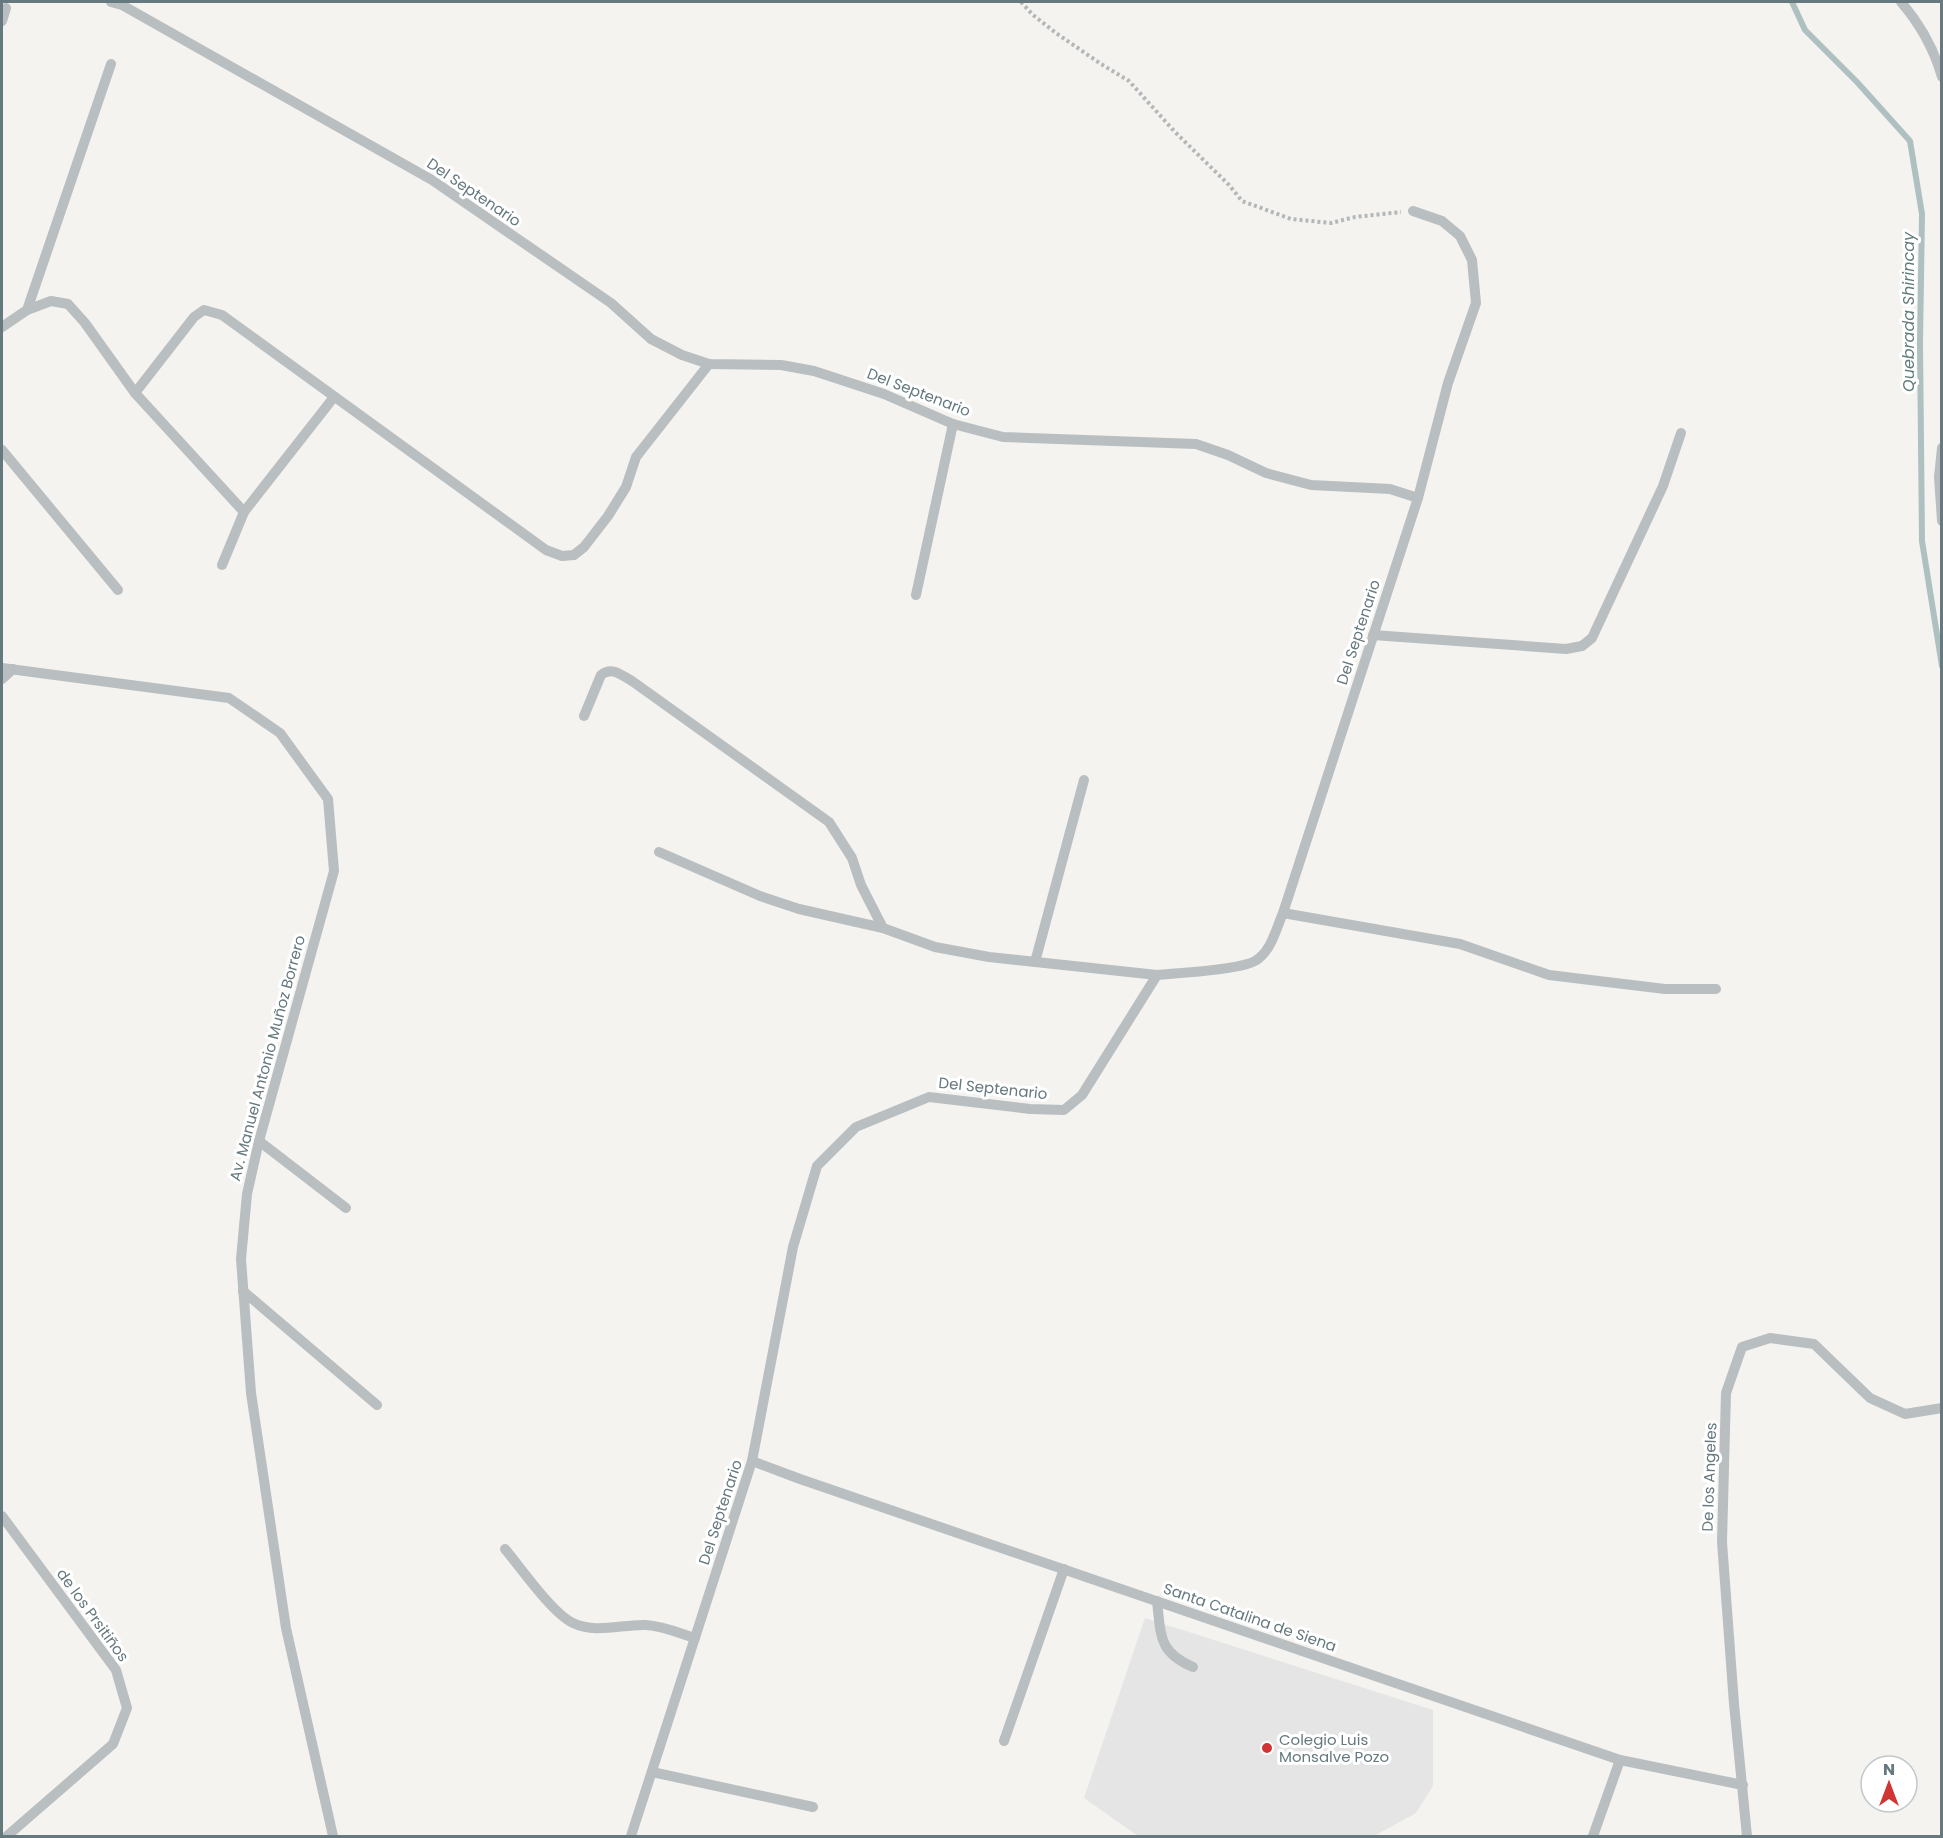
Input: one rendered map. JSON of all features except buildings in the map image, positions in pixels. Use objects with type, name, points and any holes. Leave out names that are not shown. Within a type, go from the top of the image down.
[{"type":"street","name":"Del Septenario","points":[[111,2],[122,5],[432,180],[611,303],[651,339],[682,355],[709,364],[781,365],[814,371],[884,394],[952,424],[1003,437],[1196,444],[1228,454],[1266,473],[1311,485],[1390,489],[1418,498],[1283,913],[1269,947],[1255,961],[1230,967],[1157,975],[1083,1095],[1064,1110],[1030,1109],[929,1096],[856,1127],[817,1166],[793,1247],[752,1461],[631,1836]]},
{"type":"street","points":[[1901,2],[1914,17],[1936,57],[1941,77]]},
{"type":"street","points":[[2,21],[6,8]]},
{"type":"street","points":[[27,310],[111,64]]},
{"type":"street","points":[[1413,211],[1442,220],[1460,236],[1472,260],[1476,303],[1448,383],[1418,498]]},
{"type":"street","points":[[2,327],[27,310],[51,301],[68,304],[85,323],[135,393],[244,512]]},
{"type":"street","points":[[135,393],[194,317],[204,310],[222,315],[546,550],[562,556],[574,555],[584,548],[626,487],[636,457],[709,364]]},
{"type":"street","points":[[222,565],[244,512],[334,397]]},
{"type":"street","points":[[916,595],[952,424]]},
{"type":"street","points":[[1373,635],[1566,649],[1582,646],[1592,638],[1639,538],[1663,486],[1681,433]]},
{"type":"street","points":[[1941,448],[1939,477],[1941,522]]},
{"type":"street","points":[[2,450],[118,590]]},
{"type":"street","name":"Av. Manuel Antonio Muñoz Borrero","points":[[2,668],[229,698],[280,733],[328,799],[334,871],[259,1141],[247,1194],[241,1259],[251,1393],[286,1629],[333,1836]]},
{"type":"street","points":[[2,680],[13,669]]},
{"type":"street","points":[[584,716],[600,675],[613,670],[632,681],[829,822],[852,858],[861,885],[883,928]]},
{"type":"street","points":[[1035,962],[1084,780]]},
{"type":"street","points":[[659,852],[760,896],[799,909],[883,928],[935,947],[989,957],[1157,975]]},
{"type":"street","points":[[1283,913],[1460,944],[1548,975],[1665,989],[1716,989]]},
{"type":"street","points":[[259,1141],[346,1208]]},
{"type":"street","points":[[243,1291],[378,1405]]},
{"type":"street","name":"De los Angeles","points":[[1747,1836],[1722,1542],[1726,1393],[1742,1347],[1770,1338],[1814,1344],[1870,1398],[1905,1414],[1941,1408]]},
{"type":"street","name":"Santa Catalina de Siena","points":[[752,1461],[1620,1760],[1743,1785]]},
{"type":"street","name":"de los Prsitiños","points":[[2,1516],[116,1670],[127,1708],[113,1744],[6,1836]]},
{"type":"street","points":[[505,1549],[548,1602],[572,1623],[589,1628],[646,1625],[695,1638]]},
{"type":"street","points":[[1004,1741],[1064,1569]]},
{"type":"street","points":[[1157,1601],[1164,1646],[1182,1662],[1193,1667]]},
{"type":"street","points":[[1593,1836],[1620,1760]]},
{"type":"street","points":[[652,1772],[813,1807]]},
{"type":"path","points":[[1020,2],[1056,33],[1129,81],[1242,201],[1291,219],[1331,223],[1355,217],[1413,211]]},
{"type":"shaded area","name":"Colegio Luis Monsalve Pozo","points":[[1145,1618],[1433,1710],[1433,1786],[1416,1813],[1374,1836],[1138,1836],[1084,1798]]},
{"type":"waterway","name":"Quebrada Shirincay","points":[[1792,2],[1805,30],[1857,82],[1910,141],[1922,214],[1920,343],[1922,541],[1942,666]]},
{"type":"place","name":"Colegio Luis Monsalve Pozo","points":[[1267,1748]]}]
